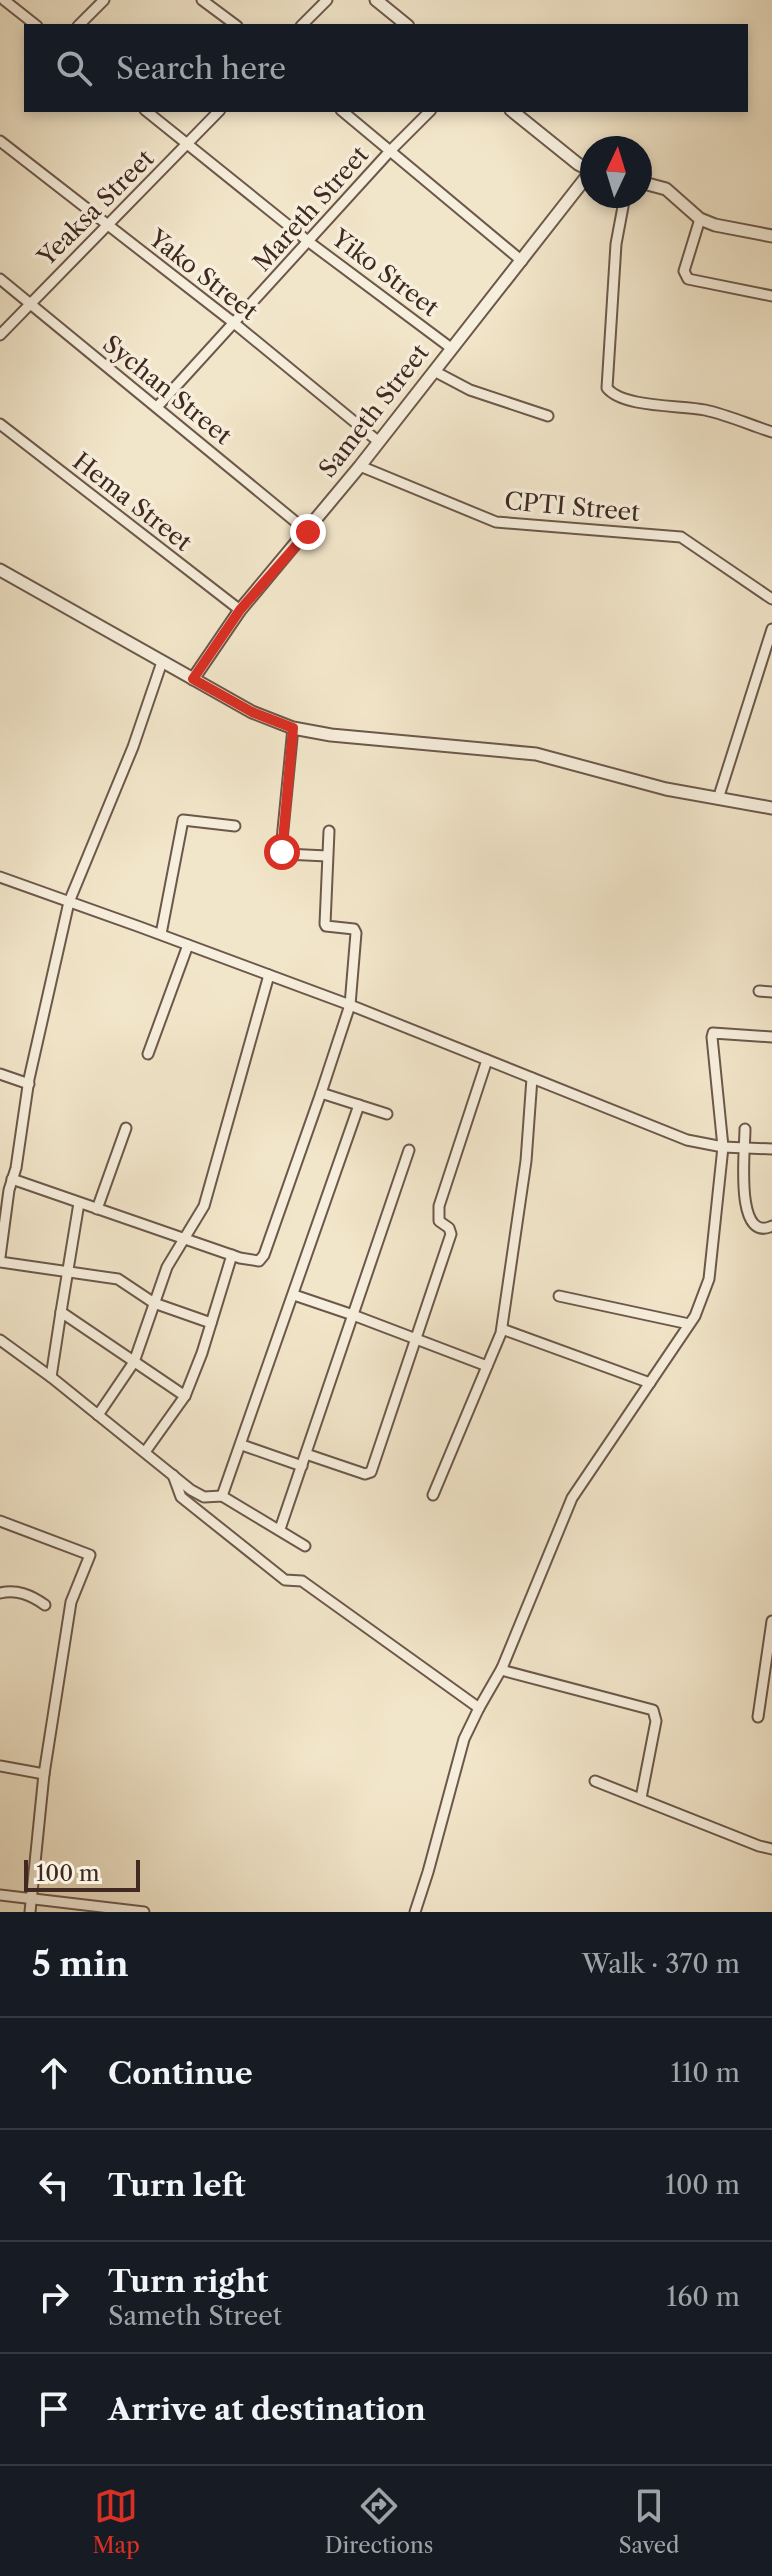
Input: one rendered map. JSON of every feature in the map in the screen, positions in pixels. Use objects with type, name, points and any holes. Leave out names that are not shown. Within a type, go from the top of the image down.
[{"type":"street","points":[[4,0],[34,24]]},
{"type":"street","points":[[80,24],[104,0]]},
{"type":"street","points":[[202,0],[234,24]]},
{"type":"street","points":[[303,24],[327,0]]},
{"type":"street","points":[[376,0],[406,24]]},
{"type":"street","name":"Yiko Street","points":[[148,112],[309,242],[451,348]]},
{"type":"street","name":"Yeaksa Street","points":[[0,335],[218,112]]},
{"type":"street","points":[[343,112],[522,261]]},
{"type":"street","name":"Mareth Street","points":[[157,407],[429,112]]},
{"type":"street","points":[[513,112],[580,165]]},
{"type":"street","name":"Yako Street","points":[[0,141],[234,323],[379,442]]},
{"type":"street","points":[[652,185],[666,189],[700,219],[772,236]]},
{"type":"street","name":"Sameth Street","points":[[193,679],[240,610],[308,532],[580,186]]},
{"type":"street","points":[[623,208],[616,244],[607,388],[612,394],[641,402],[706,410],[772,432]]},
{"type":"street","points":[[700,219],[685,276],[772,296]]},
{"type":"street","name":"Sychan Street","points":[[0,279],[308,532]]},
{"type":"street","points":[[434,371],[470,390],[548,416]]},
{"type":"street","name":"Hema Street","points":[[0,424],[240,610]]},
{"type":"street","name":"CPTI Street","points":[[360,466],[496,522],[681,537],[772,599]]},
{"type":"street","points":[[0,570],[252,712],[293,728],[331,735],[536,754],[666,789],[772,808]]},
{"type":"street","points":[[718,799],[772,629]]},
{"type":"street","points":[[162,662],[133,747],[69,902],[29,1084],[0,1260],[118,1279],[154,1303],[211,1323]]},
{"type":"street","points":[[293,728],[281,850],[285,854],[327,856]]},
{"type":"street","points":[[161,934],[183,820],[235,826]]},
{"type":"street","points":[[12,1179],[232,1255],[259,1261],[264,1255],[350,1005],[356,933],[354,929],[325,924],[329,831]]},
{"type":"street","points":[[0,877],[350,1005],[687,1140],[723,1147],[772,1149]]},
{"type":"street","points":[[148,1054],[188,945]]},
{"type":"street","points":[[98,1415],[134,1362],[167,1267],[204,1206],[269,975]]},
{"type":"street","points":[[759,991],[772,992]]},
{"type":"street","points":[[415,1912],[464,1739],[502,1668],[572,1498],[689,1324],[709,1279],[723,1147],[713,1033],[772,1037]]},
{"type":"street","points":[[306,1454],[365,1474],[371,1472],[451,1234],[449,1228],[439,1221],[439,1206],[487,1060]]},
{"type":"street","points":[[0,1074],[29,1084]]},
{"type":"street","points":[[433,1495],[502,1329],[526,1161],[532,1078]]},
{"type":"street","points":[[321,1093],[387,1114]]},
{"type":"street","points":[[222,1496],[359,1105]]},
{"type":"street","points":[[97,1209],[126,1128]]},
{"type":"street","points":[[745,1129],[744,1202],[749,1218],[758,1229],[772,1226]]},
{"type":"street","points":[[280,1529],[409,1150]]},
{"type":"street","points":[[51,1377],[79,1203]]},
{"type":"street","points":[[145,1452],[185,1396],[232,1255]]},
{"type":"street","points":[[294,1295],[487,1366]]},
{"type":"street","points":[[559,1296],[689,1324]]},
{"type":"street","points":[[61,1312],[185,1396]]},
{"type":"street","points":[[502,1329],[650,1383]]},
{"type":"street","points":[[0,1340],[198,1494],[204,1497],[222,1496],[305,1546]]},
{"type":"street","points":[[242,1445],[302,1466]]},
{"type":"street","points":[[173,1475],[181,1497],[285,1580],[302,1581],[479,1708]]},
{"type":"street","points":[[0,1521],[90,1555],[71,1602],[44,1774],[30,1912]]},
{"type":"street","points":[[0,1593],[23,1593],[45,1605]]},
{"type":"street","points":[[758,1717],[772,1621]]},
{"type":"street","points":[[502,1668],[653,1710],[656,1721],[641,1798]]},
{"type":"street","points":[[0,1766],[44,1774]]},
{"type":"street","points":[[595,1781],[772,1849]]},
{"type":"street","points":[[0,1895],[144,1912]]},
{"type":"route","points":[[282,852],[293,728],[252,712],[193,679],[240,610],[308,532]]}]
